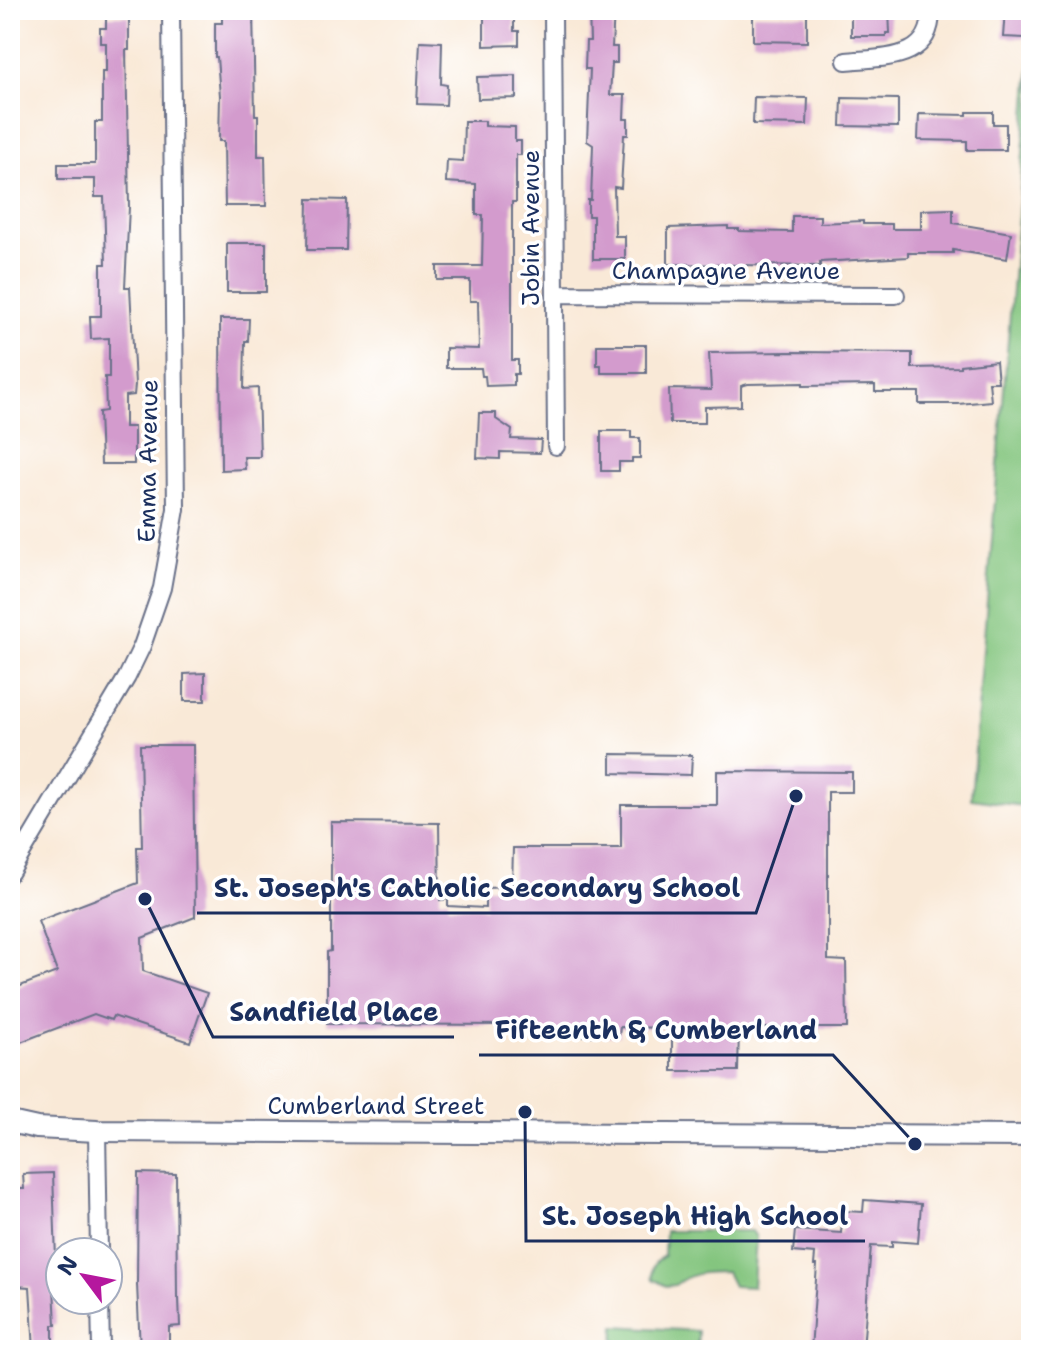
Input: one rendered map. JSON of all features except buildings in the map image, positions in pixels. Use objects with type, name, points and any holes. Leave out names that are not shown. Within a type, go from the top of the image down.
[{"type":"street","name":"Emma Avenue","points":[[10,873],[127,677],[154,616],[169,562],[176,509],[171,10]]},
{"type":"street","name":"Jobin Avenue","points":[[553,10],[556,446]]},
{"type":"street","points":[[846,61],[902,55],[923,42],[931,24],[931,10]]},
{"type":"street","name":"Champagne Avenue","points":[[555,294],[896,295]]},
{"type":"street","name":"Cumberland Street","points":[[10,1122],[37,1128],[97,1131],[1031,1136]]},
{"type":"street","points":[[97,1131],[99,1236]]},
{"type":"street","points":[[100,1316],[101,1350]]},
{"type":"green space","points":[[1031,54],[1031,807],[971,799]]},
{"type":"green space","points":[[665,1231],[752,1231],[756,1237],[753,1287],[733,1286],[726,1272],[699,1274],[666,1286],[653,1279],[654,1265],[664,1256]]},
{"type":"green space","points":[[615,1326],[698,1331],[697,1350],[614,1350]]},
{"type":"place","name":"St. Joseph's Catholic Secondary School","points":[[796,796]]},
{"type":"place","name":"Sandfield Place","points":[[145,899]]},
{"type":"place","name":"St. Joseph High School","points":[[525,1112]]},
{"type":"place","name":"Fifteenth & Cumberland","points":[[915,1144]]}]
